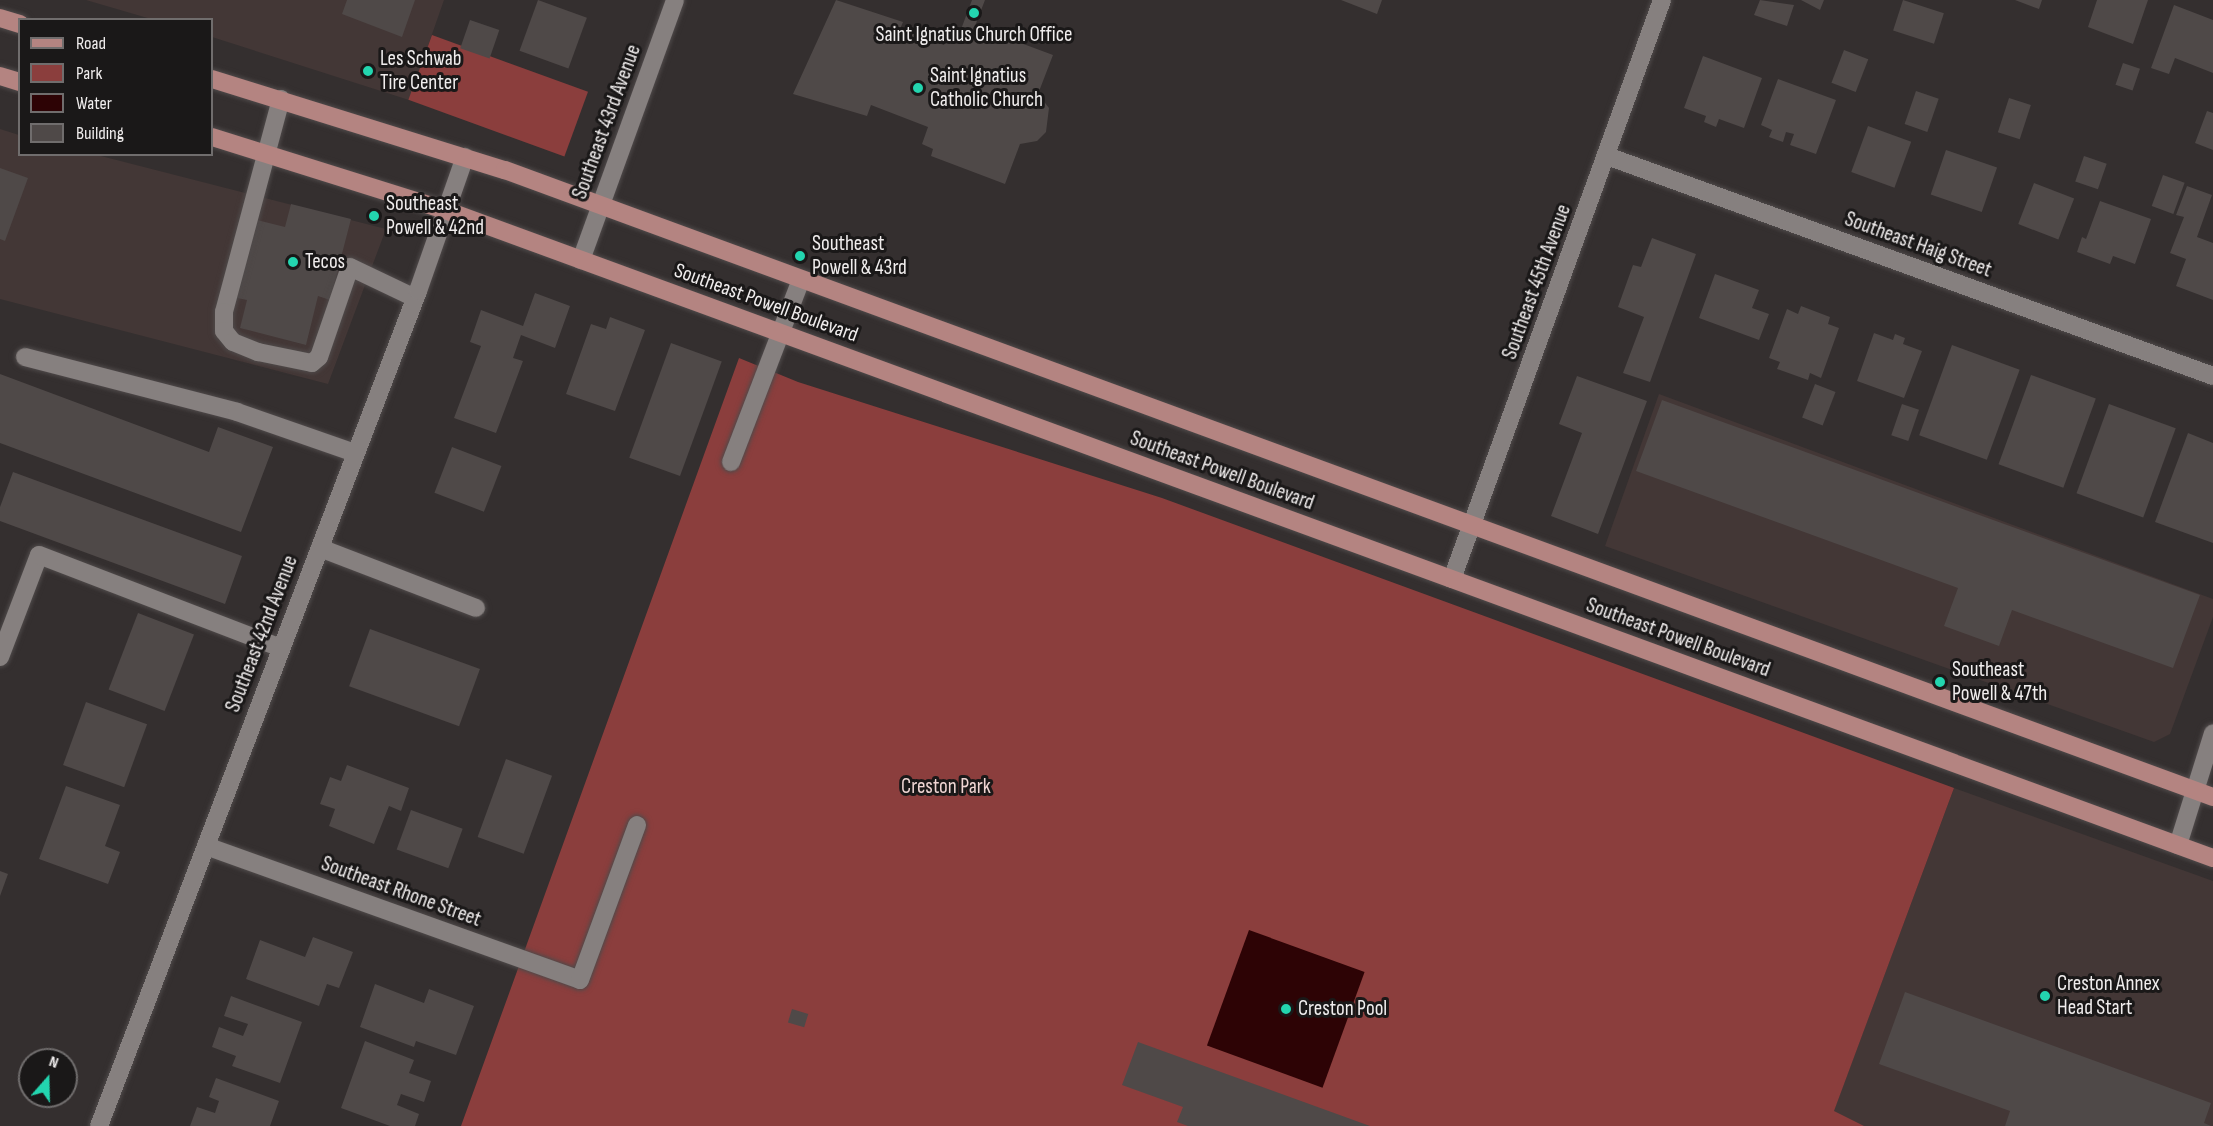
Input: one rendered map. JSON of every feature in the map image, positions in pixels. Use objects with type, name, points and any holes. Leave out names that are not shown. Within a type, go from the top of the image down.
[{"type":"main road","points":[[0,18],[18,23]]},
{"type":"main road","points":[[0,76],[18,81]]},
{"type":"main road","name":"Southeast Powell Boulevard","points":[[213,79],[465,157],[2213,797]]},
{"type":"main road","name":"Southeast Powell Boulevard","points":[[213,137],[445,210],[2213,858]]},
{"type":"street","name":"Southeast 43rd Avenue","points":[[581,260],[675,0]]},
{"type":"street","name":"Southeast 45th Avenue","points":[[1452,579],[1662,0]]},
{"type":"street","points":[[281,99],[224,312],[224,330],[233,342],[258,352],[312,363],[320,357],[350,267],[415,298]]},
{"type":"street","name":"Southeast Haig Street","points":[[1607,156],[2213,376]]},
{"type":"street","name":"Southeast 42nd Avenue","points":[[99,1126],[415,298],[465,157]]},
{"type":"street","points":[[731,462],[801,280]]},
{"type":"street","points":[[25,357],[237,412],[355,453]]},
{"type":"street","points":[[320,548],[476,608]]},
{"type":"street","points":[[0,657],[39,555],[281,648]]},
{"type":"street","points":[[2178,845],[2213,733]]},
{"type":"street","name":"Southeast Rhone Street","points":[[206,846],[580,980],[637,825]]},
{"type":"shaded area","name":"Les Schwab Tire Center","points":[[86,0],[444,0],[409,100],[213,37],[213,18],[148,18]]},
{"type":"shaded area","points":[[0,129],[18,135],[18,156],[101,156],[386,229],[328,384],[0,299]]},
{"type":"shaded area","points":[[1659,394],[2213,599],[2213,617],[2170,734],[2154,742],[1605,546]]},
{"type":"shaded area","name":"Creston Annex Head Start","points":[[1954,788],[2213,881],[2213,1126],[1828,1126]]},
{"type":"green space","points":[[432,35],[588,92],[564,157],[408,100]]},
{"type":"green space","name":"Creston Park","points":[[739,358],[798,382],[1162,498],[1954,788],[1834,1111],[1864,1126],[461,1126]]},
{"type":"water","name":"Creston Pool","points":[[1249,930],[1365,972],[1323,1088],[1207,1046]]},
{"type":"building","points":[[347,0],[415,0],[402,37],[342,14]]},
{"type":"building","points":[[538,0],[587,18],[568,69],[520,51]]},
{"type":"building","name":"Saint Ignatius Catholic Church","points":[[836,0],[903,22],[900,29],[944,45],[947,36],[957,40],[972,0],[985,0],[975,26],[1053,55],[1038,94],[1049,108],[1046,132],[1037,141],[1020,144],[1005,184],[931,156],[933,149],[922,144],[928,127],[871,105],[867,116],[793,94]]},
{"type":"building","points":[[1341,0],[1382,0],[1377,14]]},
{"type":"building","points":[[1760,0],[1794,5],[1787,26],[1754,15]]},
{"type":"building","points":[[1801,0],[1824,0],[1820,10]]},
{"type":"building","points":[[1903,0],[1944,13],[1934,44],[1893,30]]},
{"type":"building","points":[[2015,0],[2042,0],[2039,9]]},
{"type":"building","points":[[2097,0],[2148,0],[2133,44],[2088,27]]},
{"type":"building","points":[[2174,5],[2213,20],[2213,73],[2175,58],[2169,74],[2151,68]]},
{"type":"building","points":[[470,20],[499,30],[490,58],[460,48]]},
{"type":"building","points":[[1844,50],[1868,59],[1856,92],[1831,83]]},
{"type":"building","points":[[1703,56],[1762,78],[1744,128],[1719,119],[1716,127],[1704,122],[1706,116],[1684,108]]},
{"type":"building","points":[[2123,63],[2140,69],[2133,91],[2116,85]]},
{"type":"building","points":[[1778,79],[1836,100],[1816,154],[1790,145],[1794,134],[1786,132],[1783,142],[1769,137],[1772,130],[1761,125]]},
{"type":"building","points":[[1916,91],[1939,99],[1927,132],[1905,124]]},
{"type":"building","points":[[2009,98],[2031,105],[2020,139],[1998,132]]},
{"type":"building","points":[[2207,111],[2213,113],[2213,150],[2195,143]]},
{"type":"building","points":[[1868,126],[1911,142],[1894,188],[1851,172]]},
{"type":"building","points":[[1946,150],[1997,168],[1982,212],[1931,194]]},
{"type":"building","points":[[2084,156],[2107,164],[2098,189],[2075,182]]},
{"type":"building","points":[[0,168],[28,178],[5,241],[0,239]]},
{"type":"building","points":[[2163,175],[2185,183],[2173,214],[2152,206]]},
{"type":"building","points":[[2034,183],[2074,198],[2058,239],[2018,224]]},
{"type":"building","points":[[2187,186],[2212,195],[2197,237],[2213,243],[2213,300],[2176,286],[2186,259],[2170,253],[2184,217],[2176,215]]},
{"type":"building","points":[[2100,201],[2151,219],[2135,264],[2113,256],[2110,264],[2077,252],[2082,237],[2086,239]]},
{"type":"building","name":"Tecos","points":[[291,204],[351,219],[330,300],[318,296],[306,345],[240,328],[247,300],[237,298],[257,220],[285,227]]},
{"type":"building","points":[[1652,238],[1696,254],[1650,382],[1623,373],[1644,317],[1618,307],[1633,265],[1641,267]]},
{"type":"building","points":[[1715,274],[1759,290],[1752,308],[1769,314],[1759,340],[1699,318]]},
{"type":"building","points":[[535,293],[570,306],[555,348],[521,335],[513,358],[523,361],[496,433],[454,418],[481,346],[470,342],[481,310],[523,326]]},
{"type":"building","points":[[1801,306],[1830,317],[1828,324],[1839,328],[1821,378],[1810,373],[1808,380],[1777,369],[1780,362],[1769,358],[1787,309],[1798,314]]},
{"type":"building","points":[[610,317],[645,330],[615,411],[566,394],[591,324],[606,329]]},
{"type":"building","points":[[1874,333],[1893,340],[1895,334],[1905,338],[1903,344],[1922,351],[1904,398],[1857,381]]},
{"type":"building","points":[[671,343],[722,361],[680,476],[629,458]]},
{"type":"building","points":[[1952,345],[2020,370],[1987,460],[1919,435]]},
{"type":"building","points":[[0,374],[209,452],[218,427],[273,447],[241,532],[0,443]]},
{"type":"building","points":[[2031,375],[2096,399],[2063,488],[1999,464]]},
{"type":"building","points":[[1577,376],[1647,401],[1598,534],[1551,516],[1582,433],[1559,424]]},
{"type":"building","points":[[1815,384],[1836,392],[1823,425],[1802,418]]},
{"type":"building","points":[[1662,400],[2200,595],[2173,668],[2012,610],[1999,646],[1944,626],[1958,588],[1636,471]]},
{"type":"building","points":[[1902,404],[1919,410],[1908,441],[1891,435]]},
{"type":"building","points":[[2109,404],[2176,428],[2143,518],[2077,493]]},
{"type":"building","points":[[2188,433],[2213,443],[2213,543],[2155,522]]},
{"type":"building","points":[[452,447],[501,466],[484,512],[434,493]]},
{"type":"building","points":[[13,472],[242,556],[225,604],[0,521],[0,507]]},
{"type":"building","points":[[138,613],[194,635],[165,711],[109,690]]},
{"type":"building","points":[[370,629],[480,669],[459,726],[349,686]]},
{"type":"building","points":[[86,702],[147,724],[124,787],[63,765]]},
{"type":"building","points":[[506,759],[552,776],[524,854],[478,837]]},
{"type":"building","points":[[347,765],[409,788],[401,811],[389,806],[374,844],[329,826],[335,809],[320,804],[330,777],[341,781]]},
{"type":"building","points":[[66,786],[120,805],[105,846],[120,852],[108,884],[39,859]]},
{"type":"building","points":[[411,810],[463,829],[448,868],[397,849]]},
{"type":"building","points":[[0,871],[8,874],[0,896]]},
{"type":"building","points":[[313,937],[353,952],[339,988],[327,984],[319,1006],[246,979],[260,940],[305,957]]},
{"type":"building","points":[[375,984],[424,1003],[429,989],[474,1006],[456,1055],[416,1041],[414,1047],[360,1027]]},
{"type":"building","points":[[1905,992],[2211,1103],[2204,1123],[2211,1126],[2005,1126],[2010,1111],[1879,1064]]},
{"type":"building","points":[[231,996],[302,1022],[280,1083],[232,1066],[236,1056],[212,1047],[219,1027],[243,1036],[248,1024],[224,1016]]},
{"type":"building","points":[[792,1009],[808,1014],[804,1027],[788,1022]]},
{"type":"building","points":[[365,1041],[414,1060],[409,1073],[431,1081],[424,1102],[401,1094],[397,1105],[419,1114],[415,1126],[390,1126],[341,1108]]},
{"type":"building","points":[[1138,1042],[1370,1126],[1188,1126],[1177,1122],[1183,1107],[1122,1085]]},
{"type":"building","points":[[216,1078],[279,1101],[270,1126],[190,1126],[197,1107],[215,1113],[219,1101],[209,1097]]},
{"type":"place","name":"Saint Ignatius Church Office","points":[[974,13]]},
{"type":"place","name":"Les Schwab Tire Center","points":[[368,71]]},
{"type":"place","name":"Saint Ignatius Catholic Church","points":[[918,88]]},
{"type":"place","name":"Southeast Powell & 42nd","points":[[374,216]]},
{"type":"place","name":"Southeast Powell & 43rd","points":[[800,256]]},
{"type":"place","name":"Tecos","points":[[293,262]]},
{"type":"place","name":"Southeast Powell & 47th","points":[[1940,682]]},
{"type":"place","name":"Creston Annex Head Start","points":[[2045,996]]},
{"type":"place","name":"Creston Pool","points":[[1286,1009]]}]
